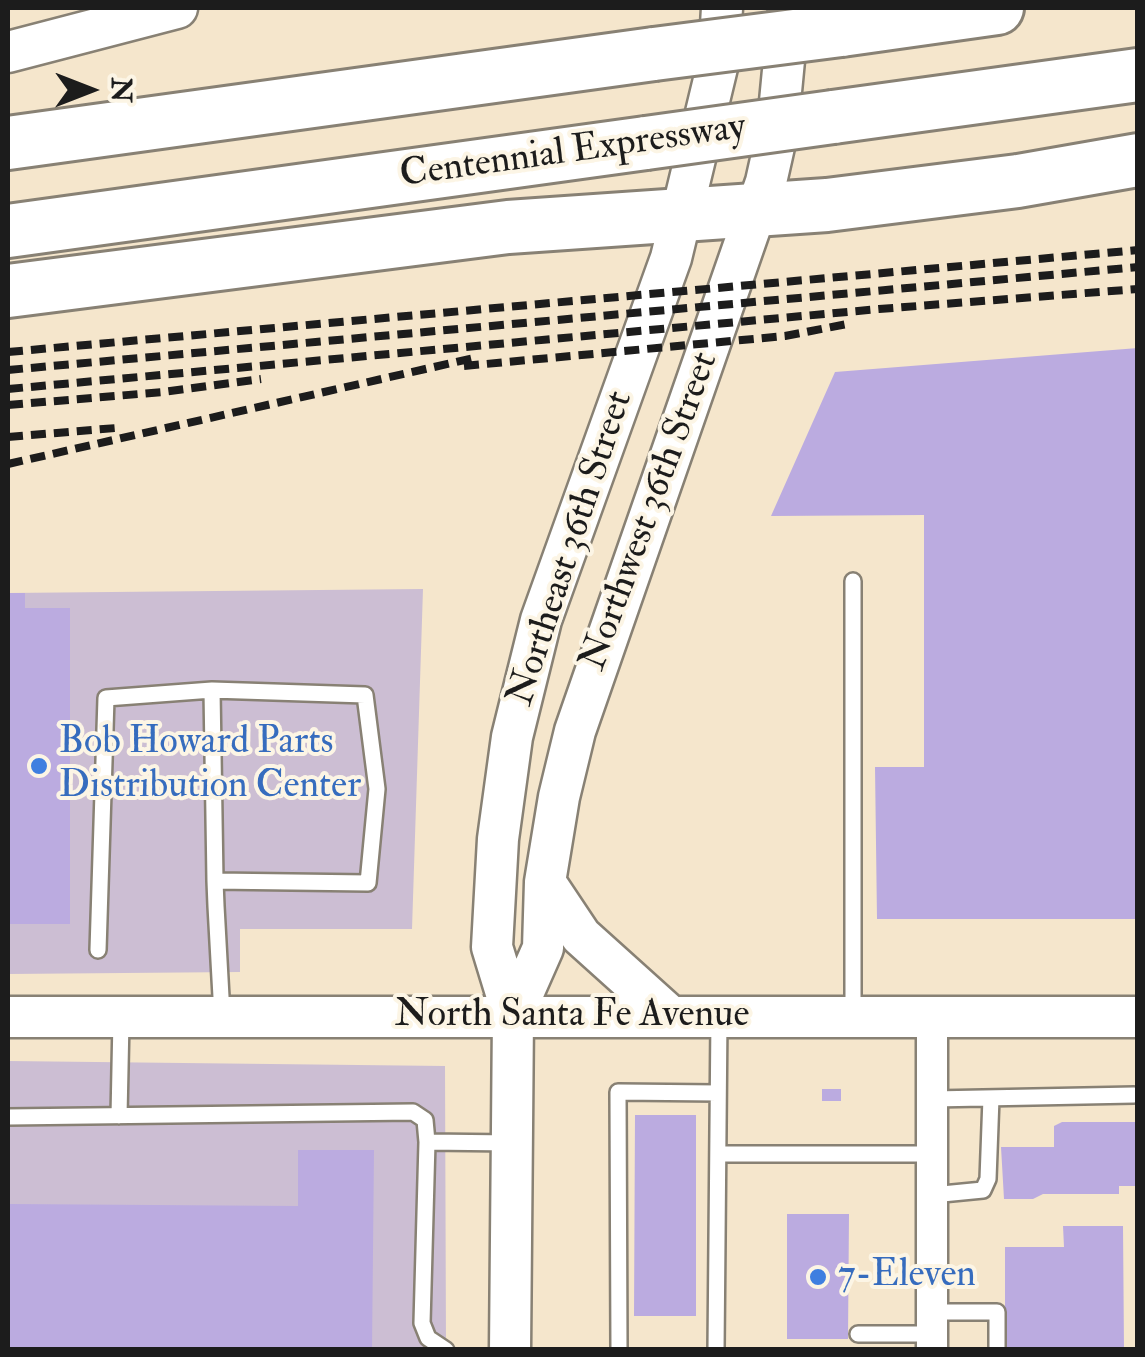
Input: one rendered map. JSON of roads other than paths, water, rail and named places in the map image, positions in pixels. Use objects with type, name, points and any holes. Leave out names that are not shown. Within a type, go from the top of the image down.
[{"type":"highway","points":[[8,143],[997,8]]},
{"type":"highway","name":"Centennial Expressway","points":[[8,231],[1138,75]]},
{"type":"highway","points":[[8,290],[508,227],[827,205],[1138,160]]},
{"type":"main road","points":[[8,52],[138,12],[177,8]]},
{"type":"main road","points":[[682,215],[719,59],[722,8]]},
{"type":"main road","name":"Northwest 36th Street","points":[[514,1016],[543,948],[544,882],[559,797],[595,666],[758,210],[776,133],[789,8]]},
{"type":"main road","name":"Northeast 36th Street","points":[[510,1350],[514,1016],[492,947],[498,839],[512,738],[547,603],[660,288],[682,215]]},
{"type":"main road","points":[[544,882],[581,936],[671,1017]]},
{"type":"main road","name":"North Santa Fe Avenue","points":[[8,1017],[1138,1017]]},
{"type":"street","points":[[932,1017],[932,1332]]},
{"type":"lane","points":[[853,581],[853,1017]]},
{"type":"lane","points":[[98,950],[106,698],[212,690],[365,695],[377,789],[368,882],[215,881]]},
{"type":"lane","points":[[212,690],[222,1019]]},
{"type":"lane","points":[[716,1350],[719,1017]]},
{"type":"lane","points":[[119,1116],[121,1018]]},
{"type":"lane","points":[[619,1350],[618,1092],[718,1093]]},
{"type":"lane","points":[[933,1099],[1134,1095]]},
{"type":"lane","points":[[932,1195],[983,1190],[988,1179],[990,1098]]},
{"type":"lane","points":[[8,1117],[413,1112],[425,1120],[426,1142],[422,1323],[428,1338],[446,1350]]},
{"type":"lane","points":[[426,1142],[512,1142]]},
{"type":"lane","points":[[718,1154],[933,1154]]},
{"type":"lane","points":[[858,1334],[932,1332],[998,1312],[997,1350]]},
{"type":"railway","points":[[8,352],[1138,250]]},
{"type":"railway","points":[[8,370],[1138,267]]},
{"type":"railway","points":[[8,389],[1138,289]]},
{"type":"railway","points":[[464,366],[785,336],[847,324]]},
{"type":"railway","points":[[8,464],[478,357]]},
{"type":"railway","points":[[8,405],[261,379]]},
{"type":"railway","points":[[8,437],[116,428]]},
{"type":"place","name":"Bob Howard Parts Distribution Center","points":[[39,766]]},
{"type":"place","name":"7-Eleven","points":[[818,1277]]}]
